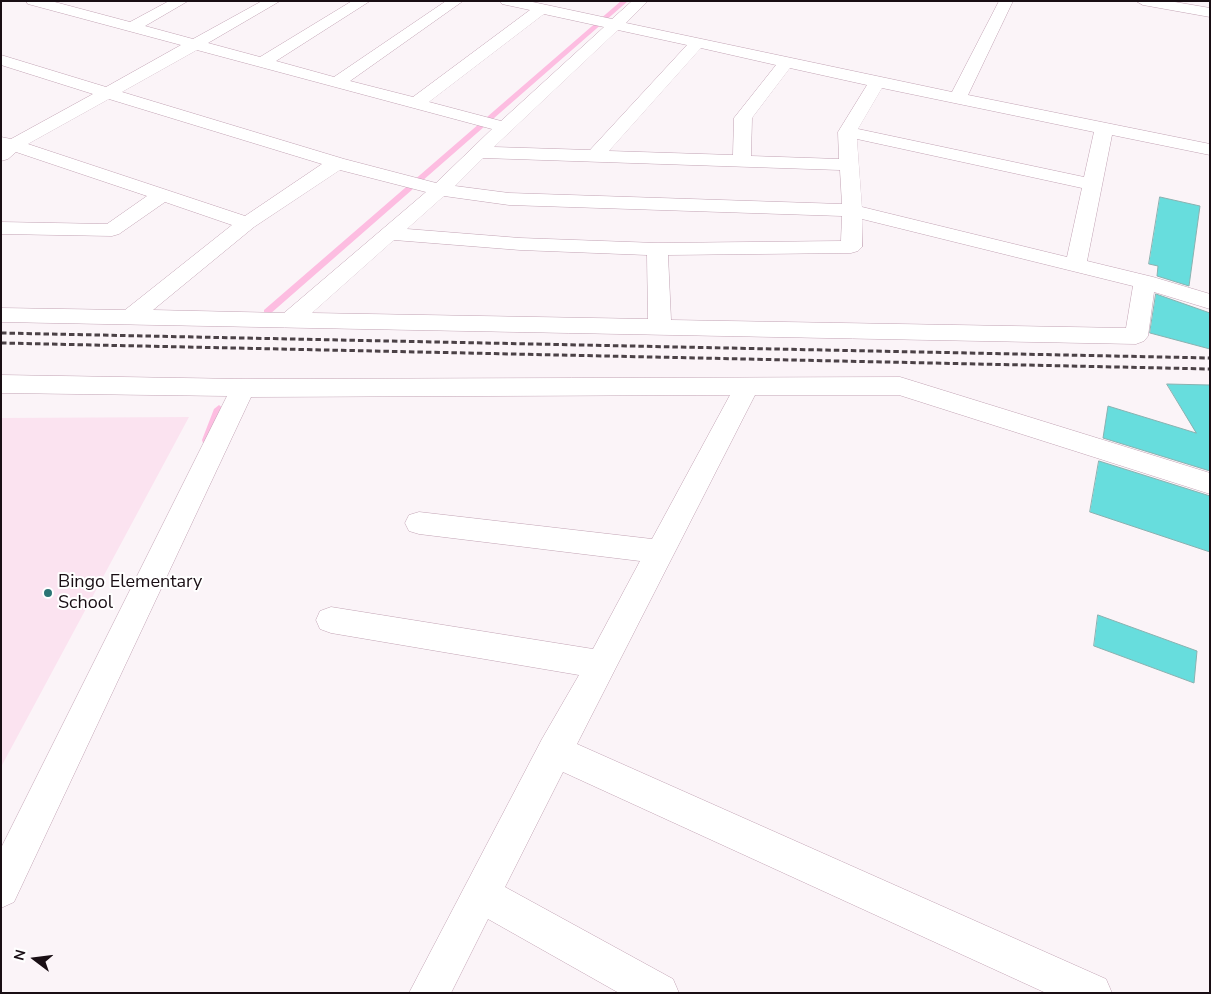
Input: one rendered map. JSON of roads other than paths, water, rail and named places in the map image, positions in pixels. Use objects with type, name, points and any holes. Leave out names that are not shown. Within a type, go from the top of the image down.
[{"type":"street","points":[[33,1],[504,127]]},
{"type":"street","points":[[130,28],[181,1]]},
{"type":"street","points":[[5,147],[273,1]]},
{"type":"street","points":[[261,63],[363,1]]},
{"type":"street","points":[[336,83],[456,1]]},
{"type":"street","points":[[507,1],[877,82],[1210,150]]},
{"type":"street","points":[[288,322],[440,190],[504,127],[641,1]]},
{"type":"street","points":[[958,98],[1006,1]]},
{"type":"street","points":[[1143,1],[1210,13]]},
{"type":"street","points":[[415,104],[541,9]]},
{"type":"street","points":[[594,157],[697,43]]},
{"type":"street","points":[[1,60],[337,163],[440,190],[509,199],[797,207],[852,211],[1146,282],[1210,302]]},
{"type":"street","points":[[742,161],[743,118],[786,62]]},
{"type":"street","points":[[391,234],[520,244],[657,249],[851,247],[852,211],[847,132],[877,82]]},
{"type":"street","points":[[1076,265],[1104,128]]},
{"type":"street","points":[[847,132],[1092,184]]},
{"type":"street","points":[[5,147],[247,223]]},
{"type":"street","points":[[478,152],[849,164]]},
{"type":"street","points":[[129,318],[247,223],[337,163]]},
{"type":"street","points":[[1,228],[112,230],[162,195]]},
{"type":"street","points":[[657,249],[660,328]]},
{"type":"street","points":[[1,315],[288,322],[1136,336],[1146,282]]},
{"type":"street","points":[[1,384],[243,388],[746,388],[900,386],[1210,484]]},
{"type":"street","points":[[1,889],[243,388]]},
{"type":"street","points":[[429,993],[554,751],[746,388]]},
{"type":"street","points":[[419,523],[659,552]]},
{"type":"street","points":[[331,620],[600,664]]},
{"type":"street","points":[[554,751],[1092,993]]},
{"type":"street","points":[[480,894],[659,993]]},
{"type":"waterway","points":[[267,312],[625,1]]},
{"type":"waterway","points":[[207,440],[219,409]]},
{"type":"railway","points":[[1,333],[1210,358]]},
{"type":"railway","points":[[1,343],[1210,369]]},
{"type":"place","name":"Bingo Elementary School","points":[[48,593]]}]
